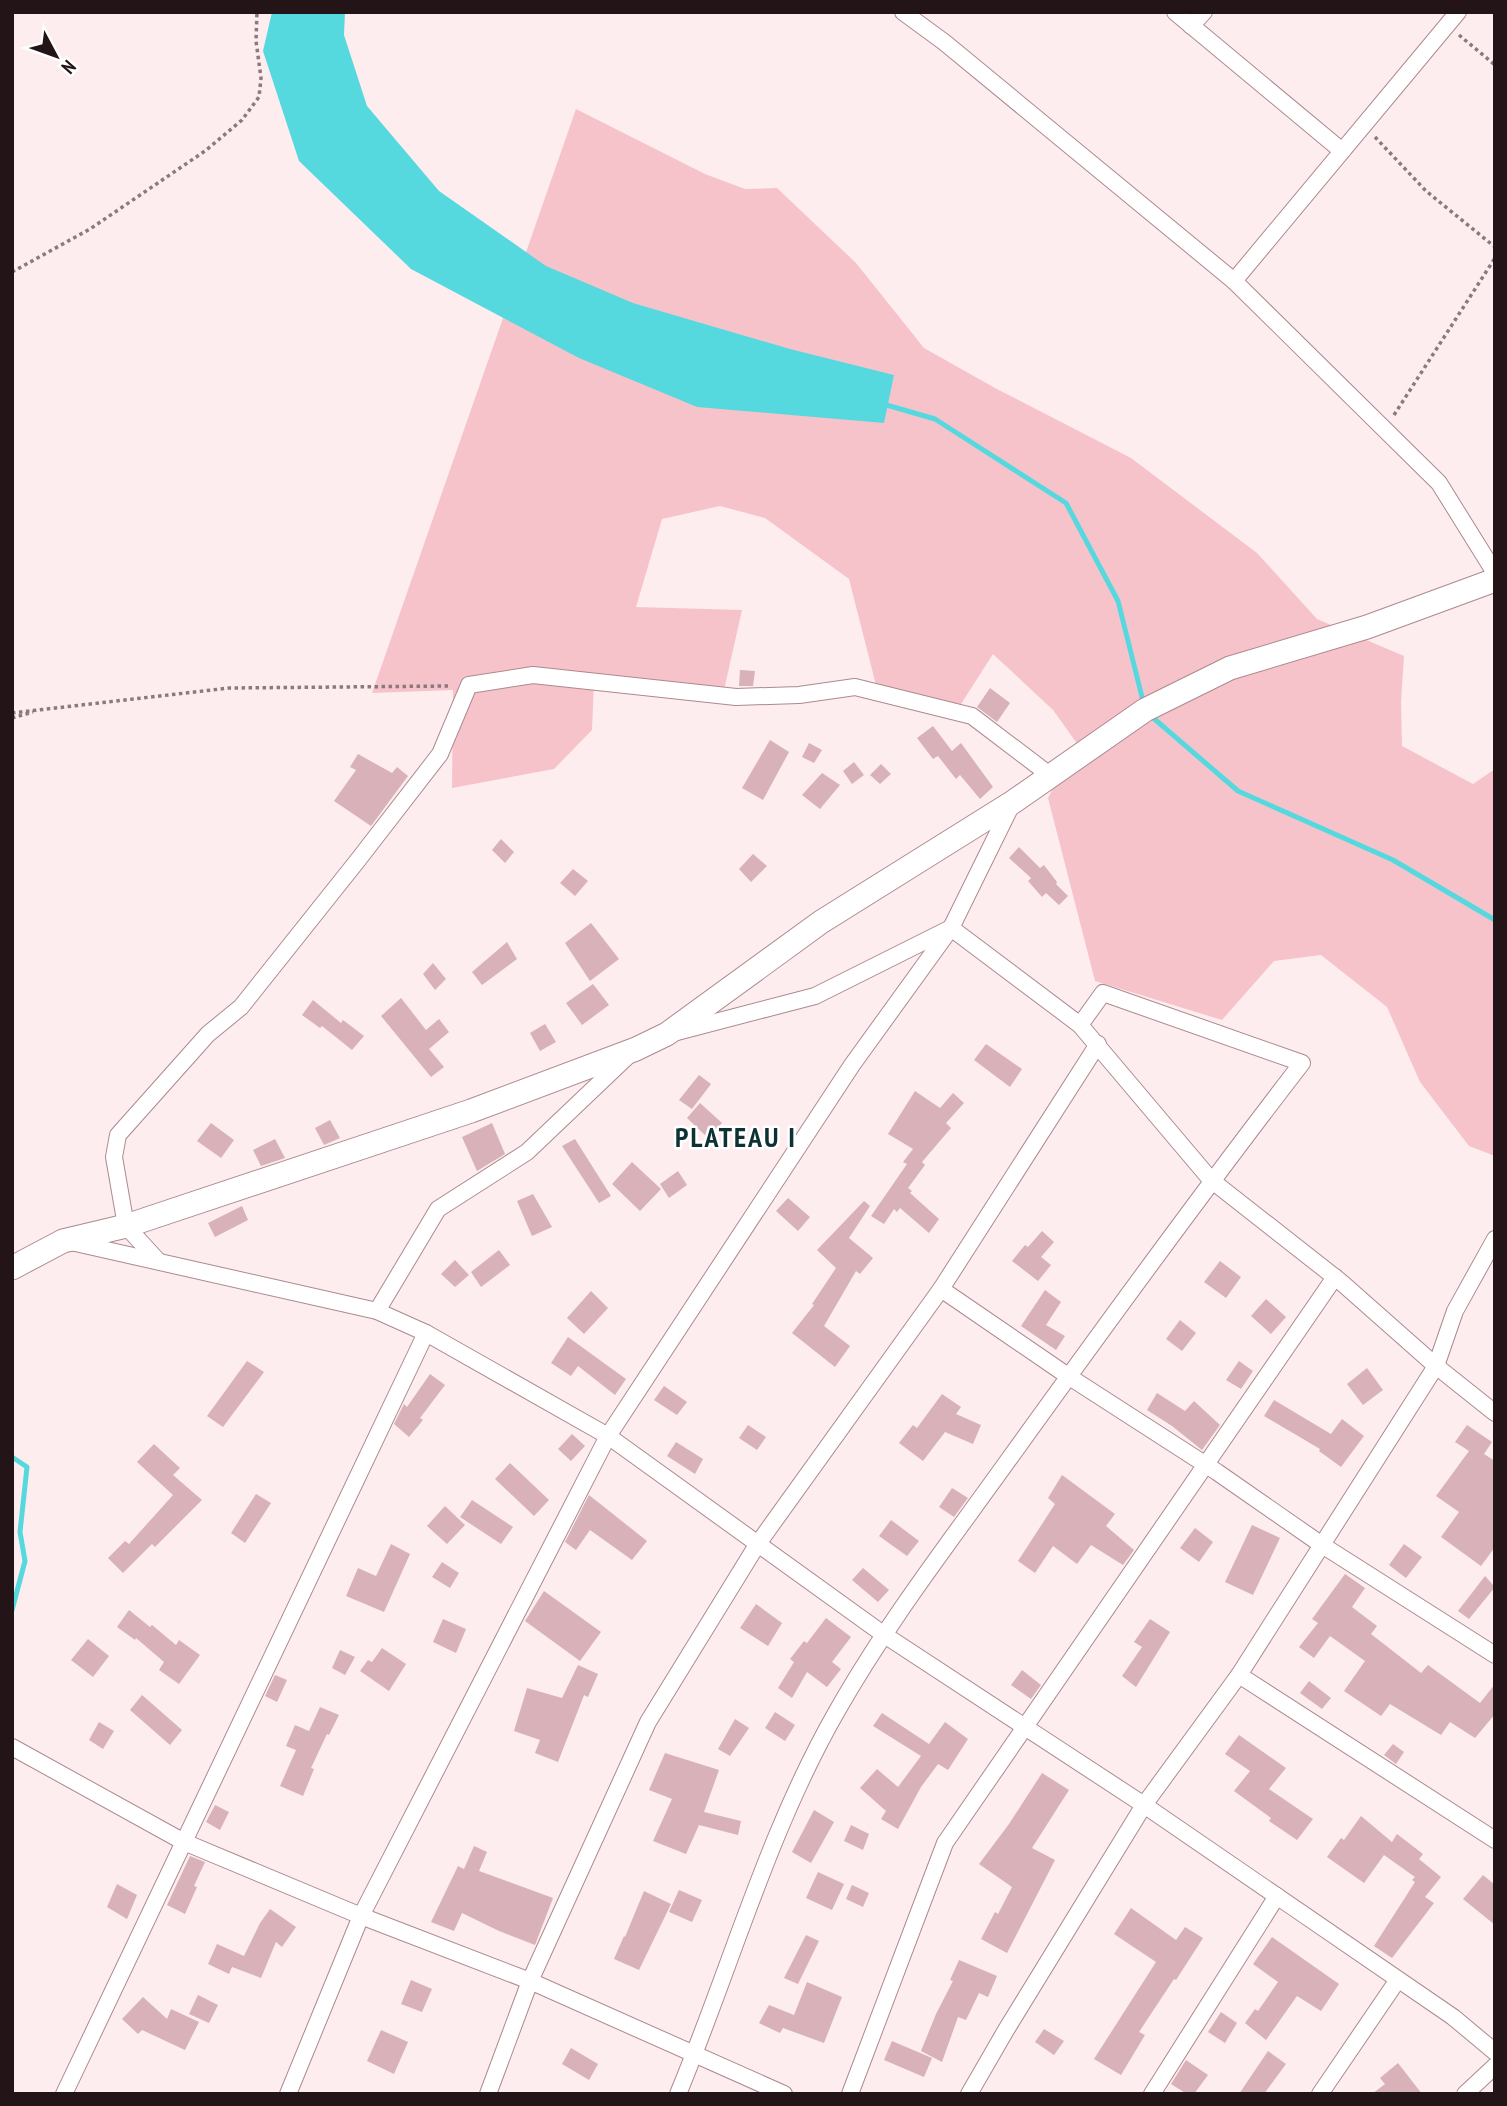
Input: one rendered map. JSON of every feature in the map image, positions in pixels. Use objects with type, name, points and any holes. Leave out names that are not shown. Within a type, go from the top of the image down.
[{"type":"street","points":[[1175,12],[1342,151]]},
{"type":"street","points":[[1191,26],[1204,12]]},
{"type":"street","points":[[905,13],[944,42],[1234,281],[1439,483],[1495,573]]},
{"type":"street","points":[[1234,281],[1452,19]]},
{"type":"street","points":[[12,1268],[63,1241],[126,1226],[471,1111],[636,1049],[667,1034],[821,922],[1013,802],[1145,710],[1230,668],[1367,627],[1495,580]]},
{"type":"street","points":[[158,1261],[126,1226],[114,1157],[118,1135],[208,1034],[241,1007],[358,860],[440,754],[469,685],[533,675],[736,697],[799,695],[855,687],[972,716],[1051,776]]},
{"type":"street","points":[[288,2094],[361,1916],[608,1436],[852,1065],[951,929],[1013,802]]},
{"type":"street","points":[[951,929],[1080,1025],[1211,1180],[1335,1277],[1436,1366],[1495,1413]]},
{"type":"street","points":[[667,1034],[815,996],[951,929]]},
{"type":"street","points":[[678,2094],[788,1806],[836,1713],[883,1634],[1211,1180],[1302,1063],[1103,993],[1080,1025]]},
{"type":"street","points":[[488,2094],[530,1981],[648,1722],[757,1545],[941,1290],[1098,1044]]},
{"type":"street","points":[[377,1311],[438,1209],[527,1152],[636,1049]]},
{"type":"street","points":[[969,2094],[1144,1805],[1239,1675],[1436,1366],[1455,1311],[1495,1239]]},
{"type":"street","points":[[63,1241],[377,1311],[426,1333],[608,1436],[883,1634],[1144,1805],[1453,2017],[1495,2052]]},
{"type":"street","points":[[850,2094],[945,1843],[1335,1277]]},
{"type":"street","points":[[941,1290],[1322,1545],[1495,1656]]},
{"type":"street","points":[[64,2094],[426,1333]]},
{"type":"street","points":[[1239,1675],[1495,1840]]},
{"type":"street","points":[[12,1747],[184,1842],[361,1916],[530,1981],[784,2094]]},
{"type":"street","points":[[1152,2094],[1277,1896]]},
{"type":"street","points":[[1320,2094],[1397,1981]]},
{"type":"street","points":[[1465,2094],[1495,2066]]},
{"type":"path","points":[[12,272],[90,229],[205,151],[242,120],[258,97],[261,78],[256,41],[257,12]]},
{"type":"path","points":[[1452,19],[1495,65]]},
{"type":"path","points":[[1364,125],[1426,191],[1495,247]]},
{"type":"path","points":[[1385,430],[1495,258]]},
{"type":"path","points":[[12,715],[49,708],[229,688],[469,685]]},
{"type":"shaded area","points":[[576,109],[705,174],[745,189],[777,188],[856,263],[924,348],[1131,458],[1257,553],[1317,619],[1404,656],[1402,746],[1473,784],[1495,769],[1495,1156],[1469,1146],[1420,1082],[1387,1007],[1321,955],[1274,961],[1222,1020],[1095,981],[1048,798],[1076,742],[1053,710],[993,654],[961,704],[878,693],[849,579],[765,518],[720,506],[662,519],[636,607],[742,610],[722,699],[594,681],[592,730],[554,769],[452,788],[453,690],[372,693]]},
{"type":"water","points":[[272,12],[345,12],[344,35],[367,106],[439,191],[546,266],[633,303],[790,349],[894,375],[884,423],[697,407],[579,358],[411,269],[299,161],[263,51]]},
{"type":"building","points":[[740,670],[755,671],[753,686],[739,686]]},
{"type":"building","points":[[990,688],[1010,703],[997,722],[977,707]]},
{"type":"building","points":[[933,726],[952,751],[961,743],[993,787],[980,799],[960,775],[956,779],[938,756],[933,759],[917,738]]},
{"type":"building","points":[[770,740],[789,752],[763,800],[742,788]]},
{"type":"building","points":[[809,743],[822,750],[814,763],[802,757]]},
{"type":"building","points":[[358,754],[392,773],[397,767],[408,776],[371,826],[334,801],[356,770],[350,767]]},
{"type":"building","points":[[854,762],[864,775],[852,784],[843,771]]},
{"type":"building","points":[[881,764],[891,774],[880,784],[870,775]]},
{"type":"building","points":[[822,773],[840,785],[820,809],[802,795]]},
{"type":"building","points":[[501,839],[514,852],[505,863],[492,850]]},
{"type":"building","points":[[1019,847],[1040,868],[1044,865],[1056,884],[1068,896],[1059,905],[1046,893],[1042,897],[1028,881],[1031,878],[1009,858]]},
{"type":"building","points":[[753,854],[767,866],[751,882],[739,869]]},
{"type":"building","points":[[573,869],[588,881],[575,896],[560,883]]},
{"type":"building","points":[[591,923],[619,959],[590,981],[565,943]]},
{"type":"building","points":[[507,942],[517,959],[482,985],[472,972]]},
{"type":"building","points":[[433,963],[446,979],[435,990],[423,974]]},
{"type":"building","points":[[593,984],[609,1005],[582,1025],[566,1003]]},
{"type":"building","points":[[401,998],[426,1030],[439,1019],[449,1032],[429,1049],[444,1067],[431,1077],[381,1016]]},
{"type":"building","points":[[313,1000],[341,1023],[343,1020],[364,1036],[352,1050],[322,1026],[320,1028],[302,1015]]},
{"type":"building","points":[[545,1024],[556,1042],[540,1051],[530,1033]]},
{"type":"building","points":[[986,1044],[1022,1069],[1010,1087],[974,1060]]},
{"type":"building","points":[[699,1075],[711,1084],[692,1109],[679,1100]]},
{"type":"building","points":[[915,1091],[940,1108],[953,1093],[964,1103],[946,1123],[951,1128],[922,1162],[925,1165],[908,1188],[912,1191],[910,1193],[939,1219],[929,1233],[900,1208],[897,1212],[894,1209],[884,1224],[871,1216],[907,1164],[903,1162],[913,1149],[888,1134]]},
{"type":"building","points":[[700,1103],[722,1123],[708,1138],[687,1118]]},
{"type":"building","points":[[330,1120],[340,1138],[324,1145],[315,1128]]},
{"type":"building","points":[[211,1123],[234,1140],[221,1158],[197,1141]]},
{"type":"building","points":[[492,1123],[505,1154],[477,1171],[462,1137]]},
{"type":"building","points":[[275,1139],[285,1158],[261,1166],[253,1150]]},
{"type":"building","points":[[575,1139],[611,1196],[599,1203],[562,1146]]},
{"type":"building","points":[[632,1162],[661,1189],[640,1211],[612,1184]]},
{"type":"building","points":[[678,1171],[687,1185],[669,1198],[660,1184]]},
{"type":"building","points":[[533,1194],[552,1227],[532,1236],[517,1201]]},
{"type":"building","points":[[788,1198],[810,1217],[798,1231],[776,1211]]},
{"type":"building","points":[[864,1201],[870,1206],[849,1238],[873,1258],[860,1274],[856,1271],[824,1326],[850,1346],[835,1367],[792,1333],[814,1305],[812,1304],[836,1268],[817,1250]]},
{"type":"building","points":[[242,1206],[248,1220],[215,1237],[208,1223]]},
{"type":"building","points":[[1042,1231],[1054,1242],[1041,1257],[1051,1265],[1038,1281],[1012,1261],[1025,1245],[1028,1247]]},
{"type":"building","points":[[499,1250],[510,1265],[481,1287],[471,1272]]},
{"type":"building","points":[[455,1260],[469,1275],[455,1287],[441,1274]]},
{"type":"building","points":[[1220,1261],[1241,1277],[1226,1298],[1204,1282]]},
{"type":"building","points":[[1045,1290],[1061,1302],[1046,1325],[1065,1336],[1056,1350],[1021,1326]]},
{"type":"building","points":[[591,1291],[608,1308],[584,1334],[567,1318]]},
{"type":"building","points":[[1266,1299],[1286,1317],[1271,1334],[1251,1316]]},
{"type":"building","points":[[1180,1320],[1196,1333],[1182,1351],[1166,1339]]},
{"type":"building","points":[[568,1337],[626,1379],[615,1395],[578,1366],[571,1376],[551,1363]]},
{"type":"building","points":[[247,1361],[264,1372],[223,1427],[207,1416]]},
{"type":"building","points":[[1239,1361],[1253,1371],[1241,1389],[1226,1380]]},
{"type":"building","points":[[1367,1368],[1383,1390],[1363,1405],[1347,1384]]},
{"type":"building","points":[[430,1374],[445,1385],[409,1437],[394,1424],[404,1404],[407,1407]]},
{"type":"building","points":[[664,1386],[687,1402],[677,1415],[654,1400]]},
{"type":"building","points":[[1157,1393],[1185,1411],[1194,1401],[1220,1425],[1202,1450],[1147,1410]]},
{"type":"building","points":[[942,1394],[961,1407],[956,1414],[981,1425],[973,1444],[945,1432],[923,1461],[899,1443],[913,1425],[917,1428]]},
{"type":"building","points":[[1274,1400],[1331,1434],[1342,1419],[1364,1436],[1341,1467],[1319,1451],[1320,1449],[1264,1416]]},
{"type":"building","points":[[748,1425],[766,1437],[757,1450],[739,1438]]},
{"type":"building","points":[[1467,1425],[1492,1442],[1484,1454],[1495,1461],[1495,1547],[1481,1566],[1441,1537],[1459,1512],[1436,1496],[1469,1451],[1455,1442]]},
{"type":"building","points":[[572,1434],[585,1446],[571,1461],[558,1449]]},
{"type":"building","points":[[676,1442],[703,1459],[695,1474],[667,1456]]},
{"type":"building","points":[[154,1444],[180,1468],[173,1475],[202,1500],[155,1547],[152,1544],[123,1573],[108,1558],[125,1541],[129,1544],[173,1495],[137,1462]]},
{"type":"building","points":[[510,1463],[549,1500],[534,1516],[495,1479]]},
{"type":"building","points":[[1062,1475],[1115,1514],[1106,1526],[1134,1550],[1123,1565],[1091,1545],[1077,1564],[1053,1546],[1035,1573],[1018,1561],[1055,1504],[1048,1498]]},
{"type":"building","points":[[952,1488],[968,1498],[954,1517],[939,1507]]},
{"type":"building","points":[[256,1494],[271,1503],[245,1543],[231,1533]]},
{"type":"building","points":[[589,1495],[647,1541],[632,1560],[590,1530],[576,1550],[565,1542]]},
{"type":"building","points":[[472,1500],[513,1527],[501,1544],[460,1517]]},
{"type":"building","points":[[445,1506],[465,1525],[447,1544],[427,1526]]},
{"type":"building","points":[[891,1520],[919,1541],[907,1556],[879,1536]]},
{"type":"building","points":[[1252,1525],[1280,1538],[1253,1595],[1225,1582]]},
{"type":"building","points":[[1195,1528],[1213,1542],[1199,1562],[1180,1548]]},
{"type":"building","points":[[391,1544],[410,1554],[384,1612],[346,1596],[358,1568],[376,1576]]},
{"type":"building","points":[[1404,1544],[1422,1557],[1406,1578],[1389,1565]]},
{"type":"building","points":[[442,1562],[459,1573],[450,1588],[432,1577]]},
{"type":"building","points":[[863,1568],[889,1590],[878,1602],[852,1580]]},
{"type":"building","points":[[1345,1574],[1365,1588],[1352,1607],[1377,1626],[1371,1634],[1421,1673],[1428,1665],[1480,1703],[1495,1684],[1495,1714],[1475,1738],[1450,1722],[1441,1735],[1390,1704],[1381,1716],[1344,1691],[1365,1661],[1330,1636],[1314,1658],[1299,1647],[1318,1623],[1312,1619]]},
{"type":"building","points":[[1485,1576],[1495,1587],[1469,1619],[1458,1611]]},
{"type":"building","points":[[544,1591],[601,1632],[580,1661],[525,1621]]},
{"type":"building","points":[[756,1604],[782,1623],[768,1646],[740,1628]]},
{"type":"building","points":[[129,1610],[176,1645],[179,1640],[200,1655],[179,1684],[159,1670],[164,1662],[136,1638],[135,1640],[117,1627]]},
{"type":"building","points":[[826,1618],[851,1637],[832,1662],[841,1669],[827,1687],[807,1672],[792,1698],[778,1688],[794,1662],[790,1659],[804,1641],[807,1643]]},
{"type":"building","points":[[443,1619],[466,1629],[456,1653],[433,1642]]},
{"type":"building","points":[[1150,1619],[1170,1632],[1136,1687],[1122,1676],[1142,1647],[1134,1642]]},
{"type":"building","points":[[88,1639],[109,1656],[93,1677],[71,1660]]},
{"type":"building","points":[[382,1648],[406,1664],[389,1691],[360,1671],[368,1660],[372,1662]]},
{"type":"building","points":[[340,1650],[355,1657],[345,1675],[332,1668]]},
{"type":"building","points":[[578,1665],[598,1674],[588,1697],[584,1695],[558,1762],[535,1753],[540,1740],[514,1731],[527,1688],[562,1698]]},
{"type":"building","points":[[1022,1670],[1041,1685],[1031,1699],[1011,1685]]},
{"type":"building","points":[[275,1675],[287,1680],[277,1702],[265,1696]]},
{"type":"building","points":[[1309,1681],[1331,1698],[1322,1709],[1300,1693]]},
{"type":"building","points":[[142,1695],[182,1730],[170,1745],[130,1710]]},
{"type":"building","points":[[320,1707],[339,1715],[311,1768],[314,1769],[303,1796],[280,1786],[296,1750],[286,1746],[295,1725],[309,1731]]},
{"type":"building","points":[[775,1712],[795,1725],[785,1741],[765,1728]]},
{"type":"building","points":[[882,1713],[929,1744],[945,1722],[968,1739],[948,1770],[938,1764],[921,1787],[898,1829],[881,1819],[886,1811],[860,1788],[877,1769],[898,1787],[921,1756],[873,1726]]},
{"type":"building","points":[[735,1719],[749,1728],[730,1756],[718,1749]]},
{"type":"building","points":[[99,1722],[114,1731],[103,1749],[89,1740]]},
{"type":"building","points":[[1239,1735],[1286,1768],[1269,1789],[1313,1819],[1297,1840],[1269,1821],[1271,1818],[1234,1791],[1250,1771],[1225,1754]]},
{"type":"building","points":[[1393,1744],[1404,1752],[1396,1764],[1384,1755]]},
{"type":"building","points":[[665,1753],[719,1770],[704,1812],[741,1821],[738,1835],[699,1825],[686,1854],[653,1841],[672,1799],[649,1790]]},
{"type":"building","points":[[1042,1773],[1069,1790],[1032,1848],[1055,1860],[1007,1953],[981,1939],[1012,1887],[979,1864]]},
{"type":"building","points":[[215,1805],[229,1812],[220,1830],[206,1822]]},
{"type":"building","points":[[814,1810],[834,1822],[811,1863],[792,1852]]},
{"type":"building","points":[[1361,1816],[1392,1842],[1397,1834],[1423,1854],[1419,1859],[1441,1877],[1425,1897],[1434,1903],[1392,1958],[1374,1946],[1415,1882],[1412,1880],[1415,1877],[1384,1855],[1364,1883],[1327,1857],[1341,1838],[1344,1840]]},
{"type":"building","points":[[851,1825],[869,1834],[863,1850],[844,1841]]},
{"type":"building","points":[[474,1846],[487,1852],[479,1871],[553,1898],[535,1945],[462,1913],[454,1931],[431,1922],[458,1866],[464,1869]]},
{"type":"building","points":[[190,1856],[205,1862],[185,1914],[167,1905]]},
{"type":"building","points":[[818,1872],[844,1884],[832,1910],[806,1898]]},
{"type":"building","points":[[1483,1875],[1495,1885],[1495,1925],[1463,1899]]},
{"type":"building","points":[[117,1884],[137,1895],[127,1919],[107,1907]]},
{"type":"building","points":[[852,1885],[869,1893],[863,1907],[846,1899]]},
{"type":"building","points":[[679,1890],[702,1900],[692,1922],[669,1912]]},
{"type":"building","points":[[644,1891],[671,1904],[639,1970],[614,1959]]},
{"type":"building","points":[[1131,1908],[1176,1940],[1185,1927],[1203,1938],[1139,2032],[1145,2035],[1121,2075],[1094,2059],[1156,1962],[1114,1934]]},
{"type":"building","points":[[270,1909],[296,1927],[282,1947],[276,1942],[261,1978],[232,1967],[229,1974],[208,1964],[217,1944],[244,1956]]},
{"type":"building","points":[[806,1935],[819,1941],[798,1984],[784,1978]]},
{"type":"building","points":[[1272,1937],[1339,1984],[1321,2011],[1297,1996],[1266,2040],[1245,2023],[1255,2009],[1258,2011],[1278,1982],[1253,1964]]},
{"type":"building","points":[[959,1960],[997,1976],[988,1997],[979,1993],[966,2020],[958,2017],[942,2062],[921,2051],[953,1981],[950,1980]]},
{"type":"building","points":[[411,1980],[432,1989],[422,2012],[401,2004]]},
{"type":"building","points":[[807,1982],[842,1997],[824,2043],[783,2028],[780,2033],[759,2023],[769,2005],[794,2015]]},
{"type":"building","points":[[198,1995],[218,2005],[209,2023],[189,2014]]},
{"type":"building","points":[[143,1997],[167,2019],[171,2009],[199,2022],[185,2050],[142,2030],[138,2034],[122,2019]]},
{"type":"building","points":[[1221,2012],[1237,2023],[1225,2043],[1208,2032]]},
{"type":"building","points":[[1044,2029],[1064,2041],[1054,2055],[1035,2042]]},
{"type":"building","points":[[381,2030],[408,2042],[394,2074],[367,2061]]},
{"type":"building","points":[[892,2041],[932,2058],[924,2077],[884,2060]]},
{"type":"building","points":[[571,2048],[598,2064],[589,2080],[562,2064]]},
{"type":"building","points":[[1268,2051],[1286,2064],[1264,2094],[1239,2094]]},
{"type":"building","points":[[1186,2060],[1208,2075],[1194,2094],[1187,2094],[1171,2084]]},
{"type":"building","points":[[1398,2063],[1422,2094],[1372,2094],[1385,2084],[1380,2078]]},
{"type":"waterway","points":[[883,404],[935,419],[1066,503],[1118,601],[1144,705]]},
{"type":"waterway","points":[[1151,716],[1238,791],[1393,860],[1495,920]]},
{"type":"waterway","points":[[12,1457],[27,1467],[20,1532],[25,1561],[12,1610]]},
{"type":"district","name":"PLATEAU I","points":[[736,1137]]}]
